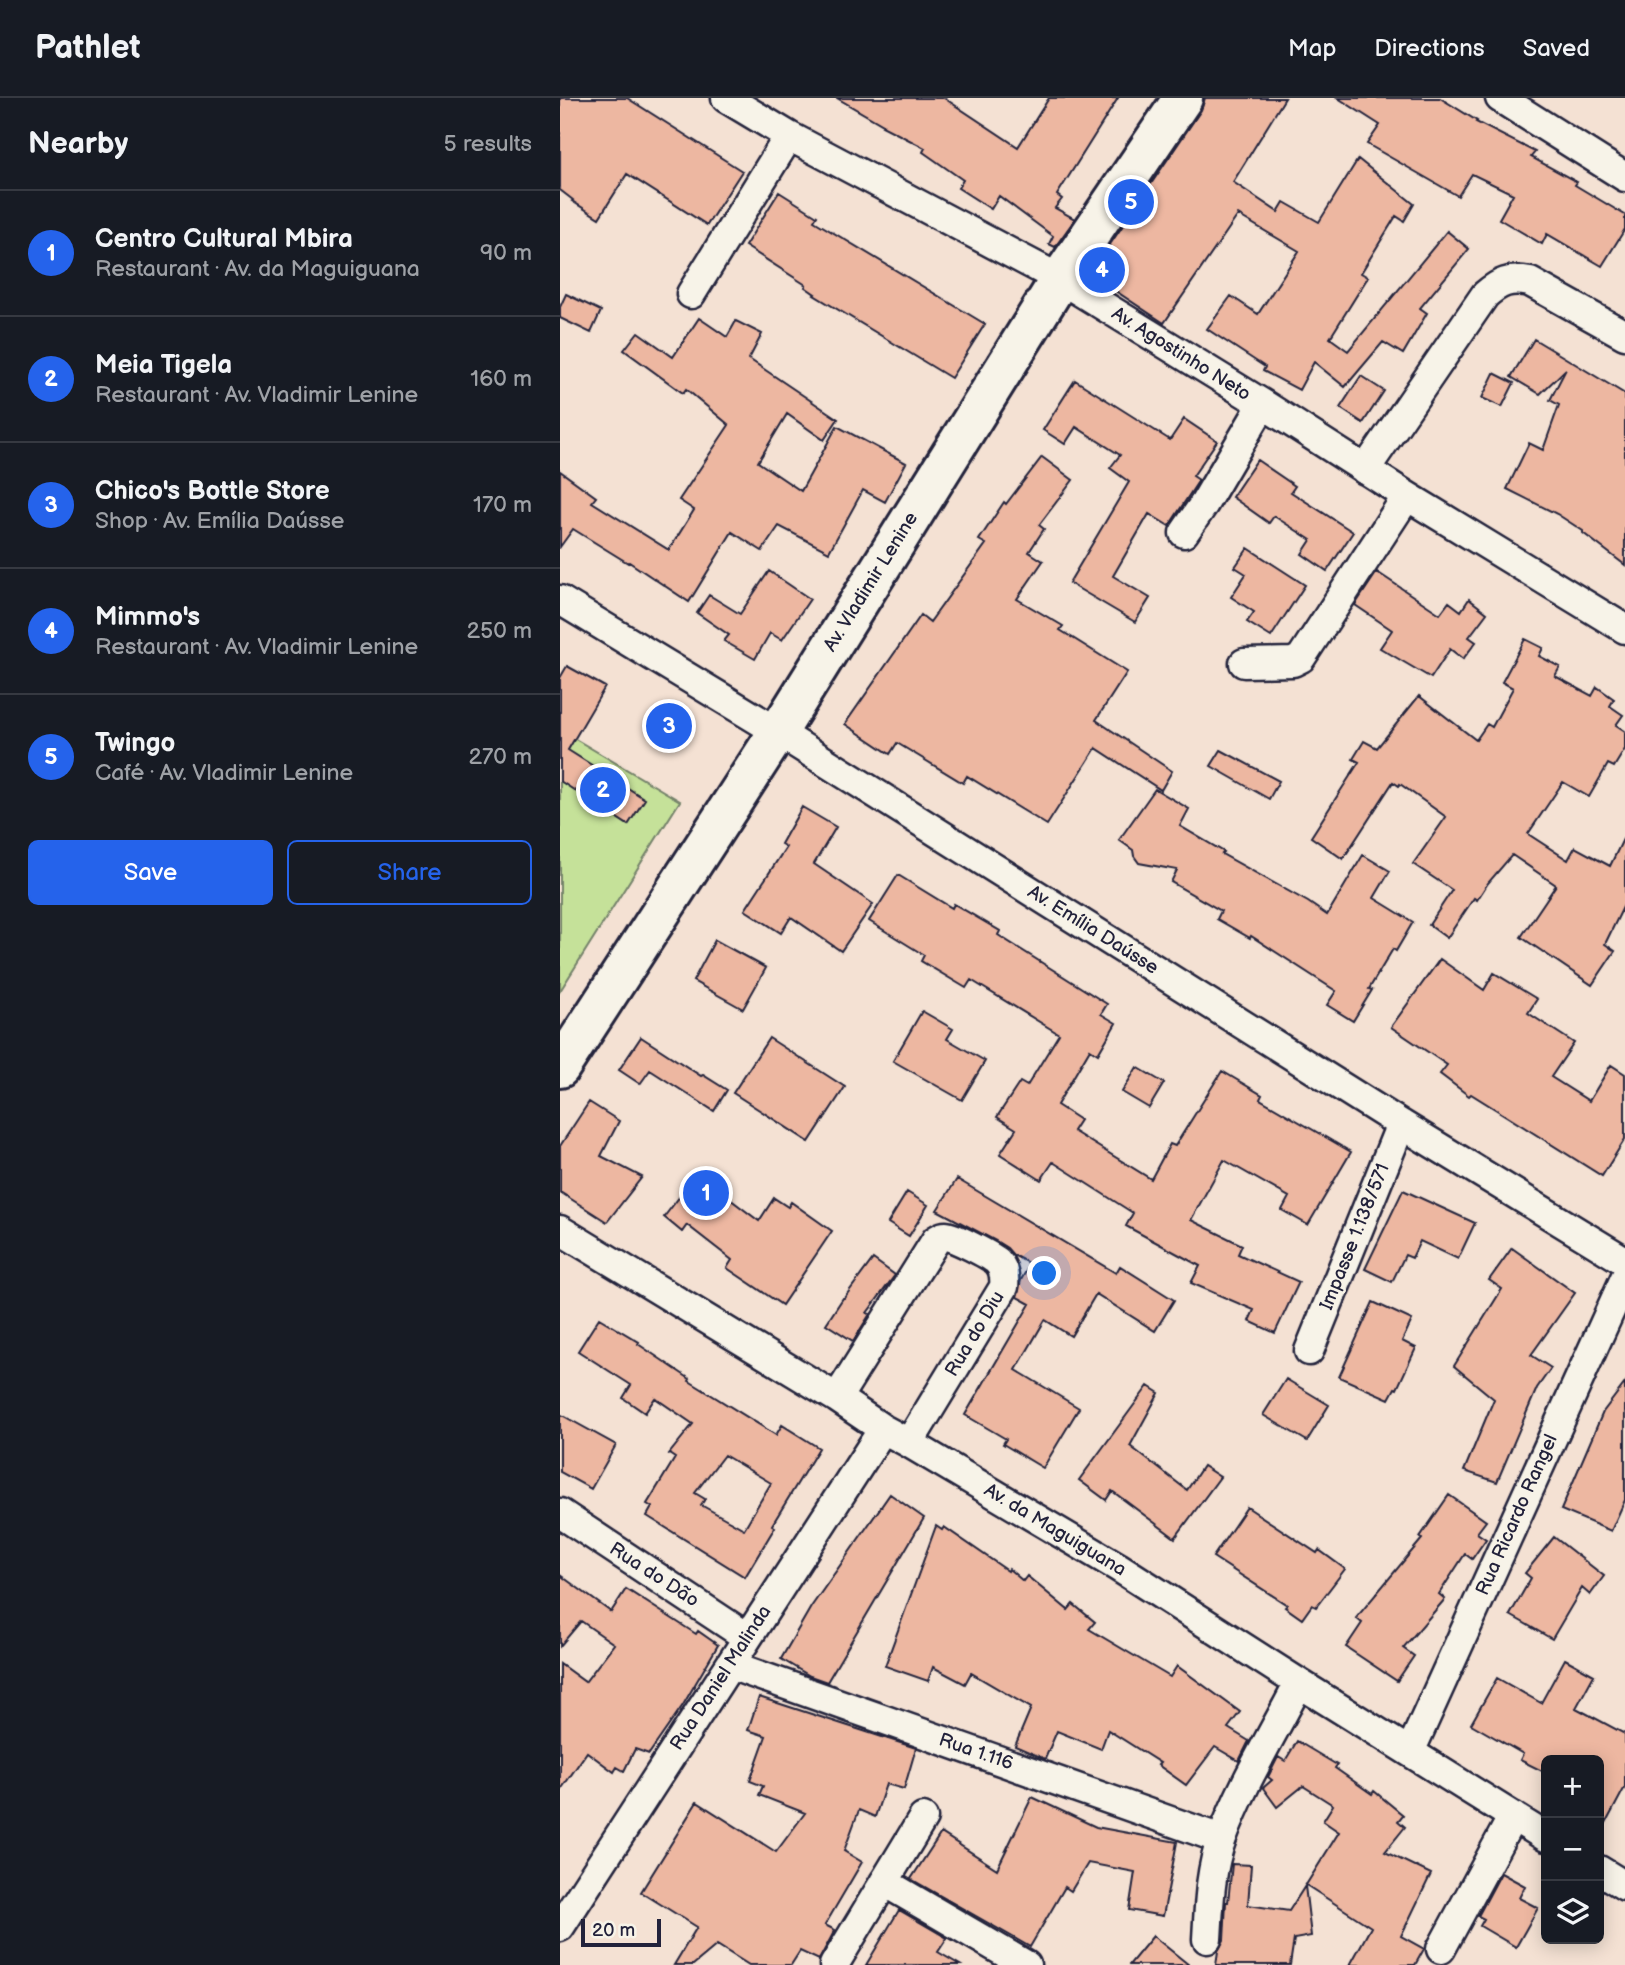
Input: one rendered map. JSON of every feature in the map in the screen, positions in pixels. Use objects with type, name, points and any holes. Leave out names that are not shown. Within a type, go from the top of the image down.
[{"type":"main road","name":"Av. Vladimir Lenine","points":[[560,1068],[778,732],[1060,279],[1183,98]]},
{"type":"street","points":[[1500,98],[1625,177]]},
{"type":"street","name":"Av. Agostinho Neto","points":[[738,101],[789,136],[1060,279],[1406,496],[1625,629]]},
{"type":"street","points":[[691,294],[789,136]]},
{"type":"street","points":[[1365,470],[1485,295],[1498,284],[1516,279],[1530,282],[1625,335]]},
{"type":"street","points":[[1184,533],[1204,504],[1262,404]]},
{"type":"street","points":[[1244,663],[1293,662],[1301,658],[1406,496]]},
{"type":"street","name":"Av. Emília Daússe","points":[[560,600],[778,732],[1401,1124],[1625,1261]]},
{"type":"street","name":"Impasse 1.138/571","points":[[1309,1351],[1401,1124]]},
{"type":"street","name":"Av. da Maguiguana","points":[[560,1230],[883,1429],[1118,1567],[1541,1834]]},
{"type":"street","name":"Rua do Diu","points":[[836,1398],[936,1240],[953,1237],[996,1261],[1002,1269],[1004,1287],[909,1443]]},
{"type":"street","name":"Rua Ricardo Rangel","points":[[1410,1752],[1625,1278]]},
{"type":"street","name":"Rua Daniel Malinda","points":[[560,1927],[883,1429]]},
{"type":"street","name":"Rua do Dão","points":[[560,1513],[747,1637]]},
{"type":"street","name":"Rua 1.116","points":[[730,1665],[1221,1839]]},
{"type":"street","points":[[1207,1939],[1211,1878],[1221,1839],[1299,1683]]},
{"type":"street","points":[[1441,1949],[1513,1816]]},
{"type":"street","points":[[834,1965],[923,1818]]},
{"type":"street","points":[[1604,1873],[1625,1886]]},
{"type":"street","points":[[884,1882],[1026,1965]]},
{"type":"green space","points":[[560,730],[680,801],[560,991]]},
{"type":"building","points":[[560,98],[627,98],[742,171],[707,225],[627,174],[599,218],[560,190]]},
{"type":"building","points":[[837,98],[944,98],[1018,147],[1049,98],[1118,98],[1057,195],[1062,199],[1055,208],[1075,219],[1055,247],[1049,244],[1053,236],[999,196],[991,209],[958,188],[963,180],[923,152],[925,148],[882,126]]},
{"type":"building","points":[[1205,98],[1285,98],[1233,182],[1278,212],[1284,202],[1319,222],[1358,159],[1414,204],[1404,221],[1396,216],[1361,273],[1368,277],[1330,338],[1348,351],[1447,231],[1469,249],[1420,308],[1427,313],[1403,354],[1383,342],[1345,387],[1314,362],[1299,390],[1263,371],[1265,367],[1207,329],[1231,296],[1258,314],[1299,251],[1238,215],[1164,323],[1090,274],[1201,110]]},
{"type":"building","points":[[1338,98],[1440,98],[1476,122],[1535,152],[1531,157],[1577,182],[1575,185],[1625,215],[1625,229],[1602,266],[1547,234],[1542,244],[1499,219],[1513,194],[1472,174],[1458,196],[1367,144],[1380,125]]},
{"type":"building","points":[[779,192],[817,216],[814,221],[985,324],[951,378],[814,295],[806,285],[745,246]]},
{"type":"building","points":[[566,294],[601,311],[591,333],[560,318],[560,307]]},
{"type":"building","points":[[699,318],[727,337],[736,321],[762,334],[749,359],[838,419],[824,440],[787,414],[758,462],[801,491],[837,426],[906,463],[885,502],[863,490],[829,552],[779,526],[762,551],[732,532],[689,602],[573,529],[560,547],[560,471],[596,497],[592,502],[669,550],[694,510],[679,500],[729,425],[686,389],[683,393],[624,350],[638,332],[673,357]]},
{"type":"building","points":[[1534,339],[1625,394],[1625,565],[1557,514],[1507,489],[1529,443],[1543,450],[1559,405],[1550,400],[1566,369],[1540,394],[1511,377]]},
{"type":"building","points":[[1494,373],[1514,383],[1502,407],[1482,398]]},
{"type":"building","points":[[1361,376],[1384,391],[1363,423],[1340,408]]},
{"type":"building","points":[[1075,380],[1170,440],[1184,419],[1217,441],[1193,476],[1199,480],[1169,526],[1149,514],[1113,576],[1150,598],[1135,622],[1069,583],[1129,482],[1110,468],[1120,455],[1076,427],[1065,444],[1043,430]]},
{"type":"building","points":[[1042,457],[1073,480],[1039,525],[1044,529],[1029,552],[1043,561],[1017,599],[1063,626],[1060,630],[1127,672],[1096,720],[1172,771],[1161,790],[1096,748],[1047,825],[967,776],[963,783],[897,743],[890,754],[845,724],[921,615],[930,622],[986,544],[979,540],[1004,502],[1006,504]]},
{"type":"building","points":[[1257,460],[1295,486],[1291,492],[1353,532],[1327,571],[1302,554],[1311,540],[1274,516],[1269,523],[1232,497]]},
{"type":"building","points":[[1248,548],[1305,585],[1271,637],[1247,622],[1254,612],[1231,597],[1246,574],[1235,567]]},
{"type":"building","points":[[769,571],[810,599],[782,640],[770,633],[755,659],[724,641],[729,635],[697,613],[709,595],[740,614]]},
{"type":"building","points":[[1377,572],[1440,614],[1449,602],[1461,611],[1469,599],[1487,613],[1469,637],[1476,642],[1463,659],[1450,649],[1431,678],[1380,648],[1392,630],[1355,605]]},
{"type":"building","points":[[1525,639],[1543,648],[1539,656],[1560,667],[1555,676],[1592,696],[1597,687],[1614,699],[1610,706],[1623,715],[1616,725],[1625,731],[1625,749],[1614,767],[1608,764],[1589,797],[1563,782],[1528,834],[1568,860],[1575,847],[1610,866],[1625,835],[1625,903],[1605,944],[1615,951],[1592,985],[1521,937],[1556,885],[1512,855],[1477,900],[1474,898],[1447,938],[1429,925],[1452,890],[1413,864],[1446,817],[1400,784],[1399,786],[1393,782],[1343,859],[1311,837],[1359,762],[1353,759],[1364,741],[1377,748],[1419,696],[1476,740],[1487,724],[1492,727],[1513,688],[1502,682]]},
{"type":"building","points":[[567,666],[605,687],[568,750],[645,799],[628,825],[560,781],[560,678]]},
{"type":"building","points":[[1221,750],[1279,781],[1269,799],[1211,766]]},
{"type":"building","points":[[1155,789],[1189,809],[1180,826],[1224,852],[1222,854],[1327,915],[1363,855],[1390,871],[1374,898],[1413,922],[1396,951],[1393,949],[1353,1021],[1327,1005],[1336,991],[1251,936],[1250,938],[1217,919],[1221,911],[1171,882],[1177,870],[1139,863],[1133,850],[1119,840]]},
{"type":"building","points":[[802,807],[836,827],[814,864],[873,904],[841,951],[791,917],[781,933],[745,910],[786,847],[781,844]]},
{"type":"building","points":[[898,875],[952,908],[954,904],[1000,931],[998,935],[1107,1004],[1101,1014],[1116,1023],[1098,1054],[1090,1049],[1057,1105],[1080,1120],[1073,1131],[1151,1179],[1170,1144],[1175,1146],[1222,1071],[1262,1095],[1260,1099],[1351,1152],[1308,1225],[1282,1210],[1289,1197],[1224,1160],[1191,1220],[1242,1245],[1238,1254],[1299,1282],[1275,1333],[1249,1321],[1254,1310],[1191,1283],[1200,1266],[1126,1226],[1133,1213],[1053,1162],[1041,1180],[1000,1154],[1016,1129],[997,1117],[1020,1082],[1027,1086],[1059,1034],[971,980],[966,988],[921,961],[924,955],[869,921]]},
{"type":"building","points":[[715,940],[766,968],[743,1009],[693,981]]},
{"type":"building","points":[[1440,959],[1484,990],[1494,973],[1537,999],[1528,1013],[1574,1043],[1551,1077],[1589,1101],[1611,1065],[1625,1074],[1625,1139],[1602,1176],[1471,1094],[1469,1096],[1440,1074],[1447,1065],[1391,1027]]},
{"type":"building","points":[[922,1011],[953,1029],[947,1039],[985,1061],[962,1100],[893,1061]]},
{"type":"building","points":[[641,1037],[727,1090],[714,1111],[650,1070],[640,1084],[619,1070]]},
{"type":"building","points":[[769,1038],[845,1087],[809,1142],[733,1093]]},
{"type":"building","points":[[1137,1067],[1164,1083],[1149,1108],[1122,1092]]},
{"type":"building","points":[[589,1102],[619,1121],[601,1156],[642,1177],[607,1222],[560,1192],[560,1146]]},
{"type":"building","points":[[697,1174],[759,1221],[774,1198],[788,1207],[791,1202],[832,1231],[782,1305],[727,1268],[732,1260],[687,1225],[682,1232],[664,1217]]},
{"type":"building","points":[[957,1179],[1116,1273],[1120,1266],[1174,1300],[1155,1331],[1096,1294],[1071,1336],[1045,1320],[1016,1370],[1079,1408],[1043,1468],[1003,1444],[1006,1439],[965,1415],[1030,1304],[1017,1297],[1021,1280],[1030,1264],[996,1241],[937,1210]]},
{"type":"building","points":[[1403,1190],[1475,1223],[1458,1259],[1420,1241],[1412,1258],[1405,1255],[1392,1282],[1365,1269]]},
{"type":"building","points":[[907,1192],[928,1205],[909,1236],[888,1223]]},
{"type":"building","points":[[1512,1248],[1575,1293],[1531,1355],[1551,1368],[1537,1388],[1497,1482],[1464,1471],[1494,1399],[1454,1366],[1502,1289],[1489,1280]]},
{"type":"building","points":[[873,1259],[895,1275],[867,1313],[870,1314],[853,1341],[826,1324]]},
{"type":"building","points":[[1373,1302],[1412,1320],[1402,1341],[1416,1348],[1397,1389],[1395,1388],[1389,1399],[1339,1377]]},
{"type":"building","points":[[599,1318],[639,1342],[638,1344],[690,1379],[689,1381],[776,1435],[782,1425],[819,1448],[772,1525],[775,1527],[745,1577],[647,1516],[652,1507],[647,1504],[675,1458],[669,1454],[693,1424],[655,1398],[645,1413],[623,1398],[631,1385],[578,1351]],"holes":[[[724,1455],[771,1483],[744,1529],[701,1505],[705,1499],[695,1493]]]},
{"type":"building","points":[[1286,1379],[1329,1405],[1307,1441],[1263,1415]]},
{"type":"building","points":[[1625,1383],[1625,1500],[1611,1531],[1561,1510],[1603,1412]]},
{"type":"building","points":[[1148,1386],[1159,1393],[1130,1446],[1187,1490],[1203,1466],[1220,1477],[1175,1538],[1112,1491],[1106,1500],[1079,1480]]},
{"type":"building","points":[[560,1414],[616,1445],[591,1489],[560,1472]]},
{"type":"building","points":[[890,1494],[924,1518],[827,1682],[810,1676],[781,1659],[811,1607]]},
{"type":"building","points":[[1449,1495],[1486,1521],[1477,1533],[1486,1539],[1472,1559],[1465,1554],[1439,1594],[1445,1599],[1403,1648],[1414,1656],[1397,1681],[1346,1647],[1362,1623],[1356,1618],[1422,1539],[1420,1537]]},
{"type":"building","points":[[1247,1507],[1317,1553],[1319,1550],[1345,1569],[1316,1607],[1312,1605],[1302,1619],[1285,1607],[1287,1605],[1213,1557]]},
{"type":"building","points":[[936,1526],[942,1530],[944,1527],[1023,1581],[1027,1576],[1068,1610],[1073,1604],[1095,1622],[1089,1629],[1170,1677],[1177,1666],[1240,1712],[1228,1728],[1249,1741],[1239,1761],[1215,1747],[1186,1785],[1158,1765],[1160,1763],[1108,1730],[1101,1749],[1057,1731],[1045,1759],[1015,1746],[1031,1708],[971,1673],[965,1684],[933,1667],[928,1681],[885,1666]]},
{"type":"building","points":[[1554,1537],[1604,1576],[1590,1595],[1582,1588],[1552,1639],[1510,1615],[1531,1578],[1525,1573]]},
{"type":"building","points":[[560,1575],[611,1612],[626,1589],[718,1645],[683,1705],[649,1754],[635,1749],[624,1771],[617,1767],[614,1772],[587,1752],[560,1791],[560,1664],[585,1682],[614,1644],[581,1621],[560,1646]]},
{"type":"building","points":[[1565,1659],[1594,1675],[1576,1708],[1625,1734],[1625,1787],[1604,1827],[1604,1755],[1541,1755],[1541,1770],[1520,1760],[1523,1754],[1471,1724],[1497,1678],[1541,1703]]},
{"type":"building","points":[[759,1697],[916,1748],[904,1789],[886,1784],[875,1817],[859,1810],[844,1851],[862,1862],[825,1925],[835,1930],[819,1960],[800,1951],[791,1965],[749,1965],[717,1945],[693,1965],[674,1965],[697,1927],[641,1892],[697,1802],[776,1852],[805,1813],[759,1795],[763,1786],[750,1781],[766,1736],[748,1730]]},
{"type":"building","points":[[1297,1741],[1337,1765],[1335,1768],[1372,1794],[1374,1791],[1403,1815],[1398,1821],[1405,1827],[1385,1852],[1431,1874],[1401,1936],[1424,1949],[1415,1965],[1350,1965],[1371,1927],[1306,1885],[1339,1832],[1323,1821],[1333,1805],[1303,1786],[1277,1807],[1263,1788],[1272,1780],[1268,1777],[1278,1757],[1285,1761]]},
{"type":"building","points":[[1032,1797],[1096,1827],[1177,1842],[1163,1916],[1129,1910],[1135,1872],[1088,1863],[1071,1891],[1065,1887],[1030,1947],[911,1879],[941,1833],[997,1869]]},
{"type":"building","points":[[1232,1864],[1251,1865],[1248,1905],[1289,1911],[1305,1886],[1311,1936],[1294,1939],[1290,1965],[1216,1965],[1218,1951],[1224,1940]]},
{"type":"building","points":[[1501,1873],[1525,1886],[1519,1898],[1538,1908],[1516,1947],[1480,1926],[1484,1919],[1478,1916]]},
{"type":"building","points":[[899,1910],[947,1938],[938,1952],[960,1965],[866,1965]]},
{"type":"building","points":[[1153,1936],[1189,1965],[1129,1965]]},
{"type":"place","name":"Twingo","points":[[1131,202]]},
{"type":"place","name":"Mimmo's","points":[[1102,270]]},
{"type":"place","name":"Chico's Bottle Store","points":[[669,726]]},
{"type":"place","name":"Meia Tigela","points":[[603,790]]},
{"type":"place","name":"Centro Cultural Mbira","points":[[706,1193]]}]
